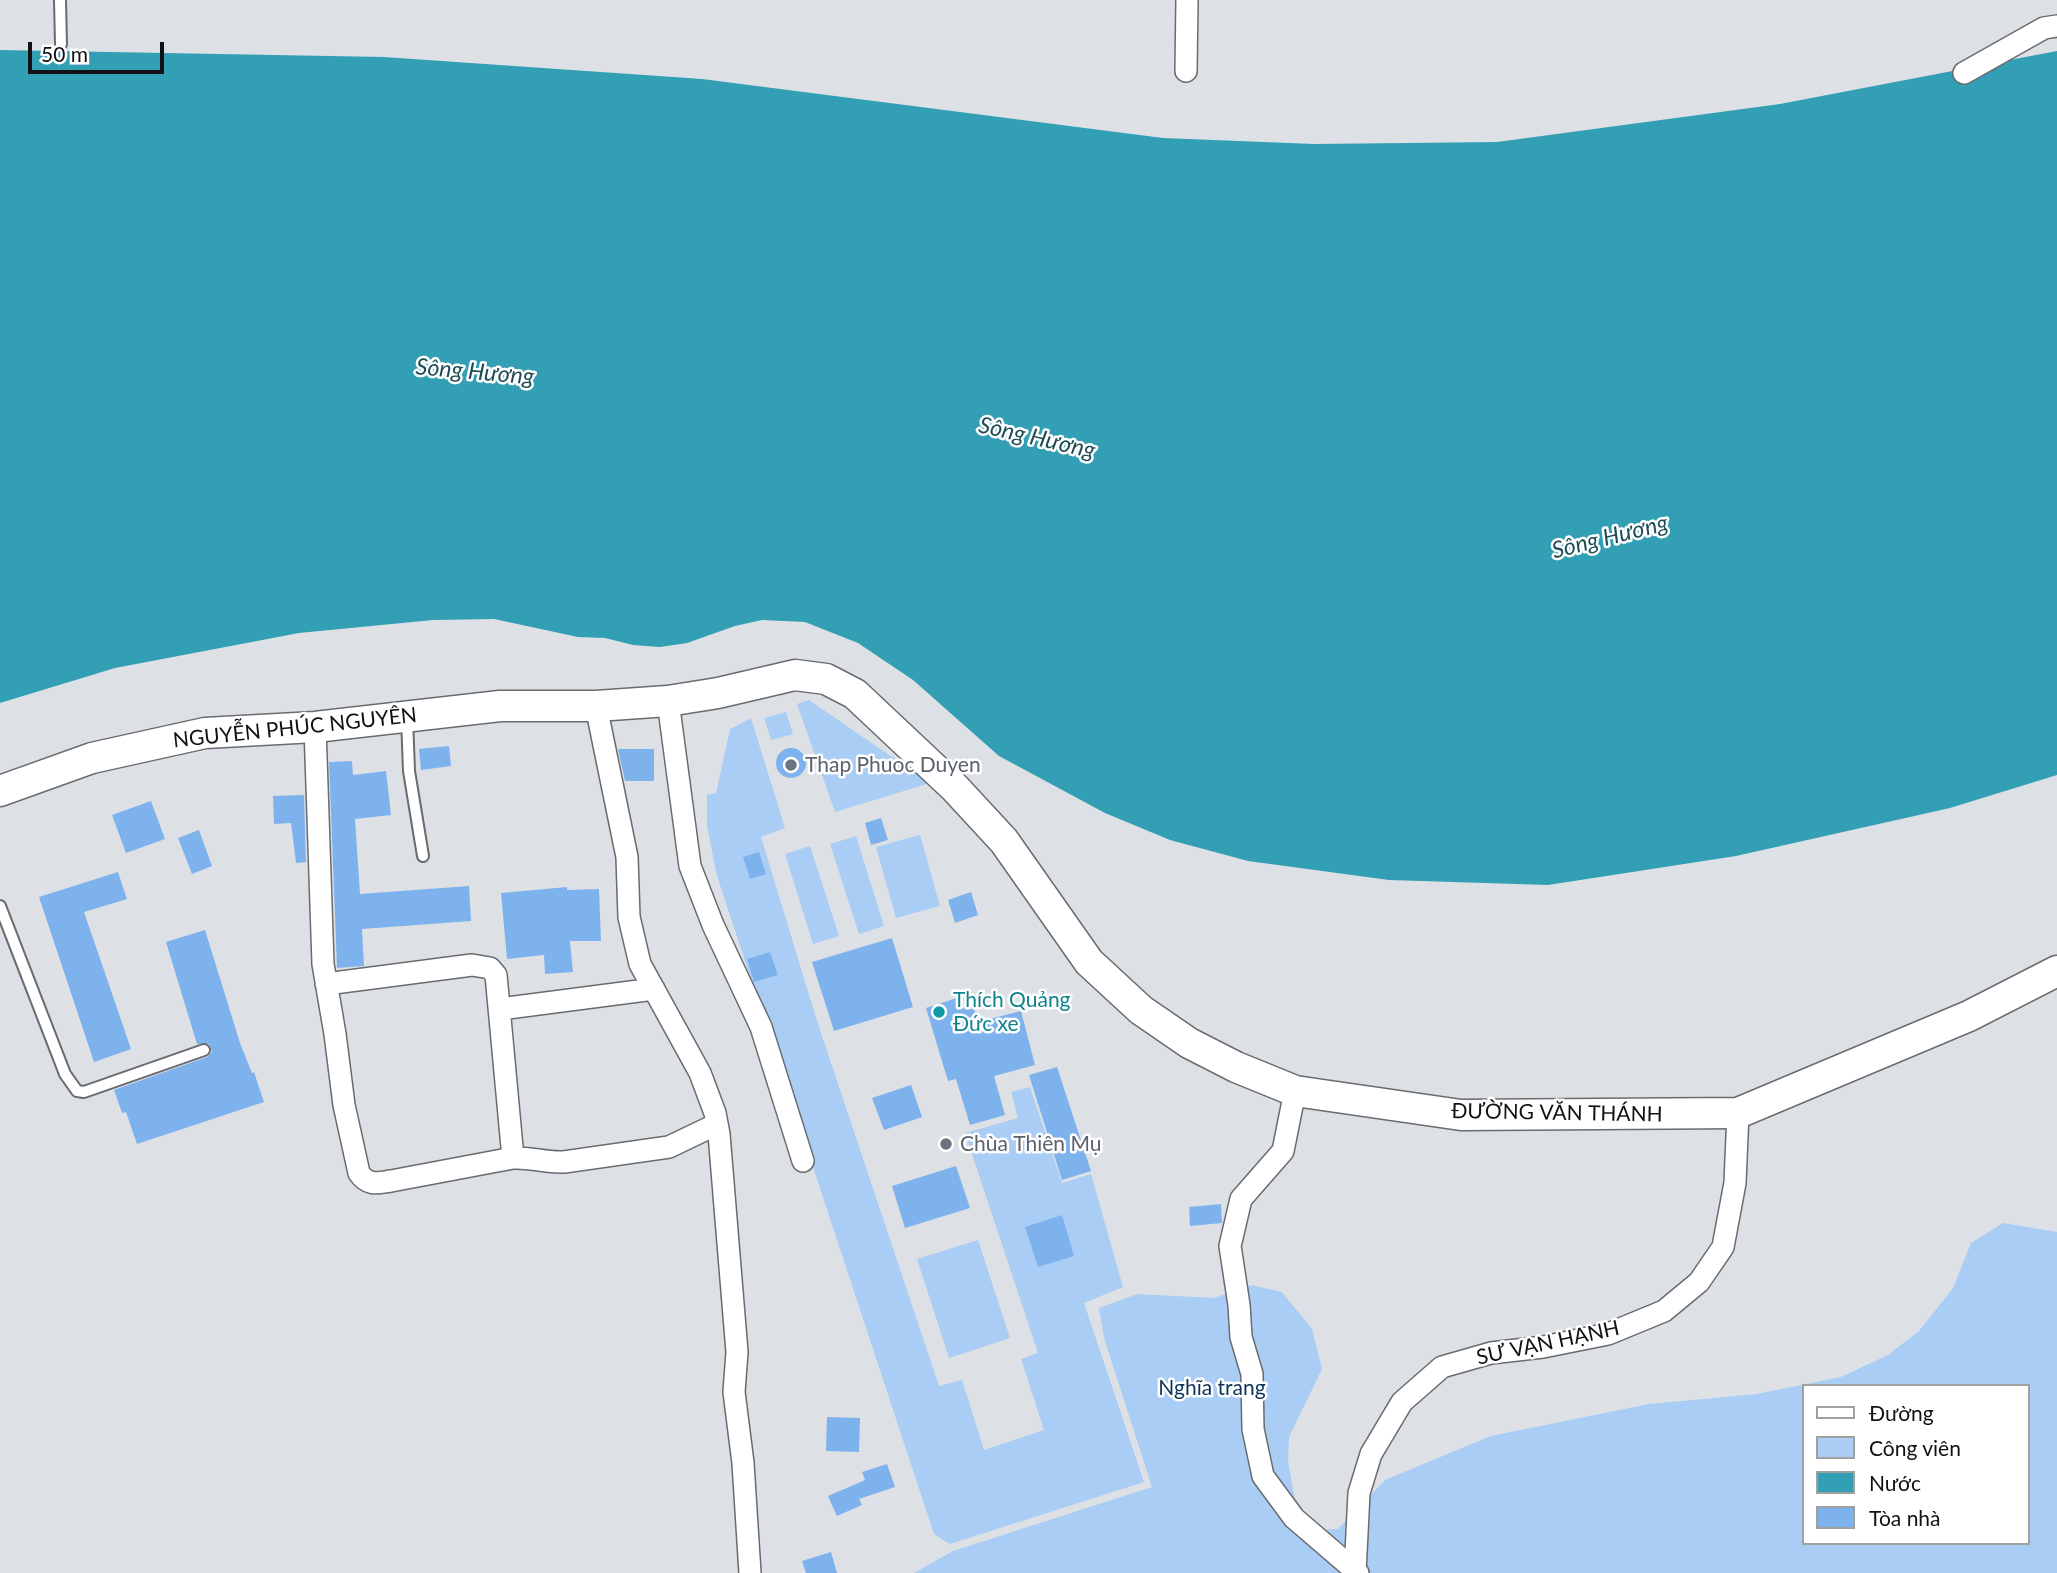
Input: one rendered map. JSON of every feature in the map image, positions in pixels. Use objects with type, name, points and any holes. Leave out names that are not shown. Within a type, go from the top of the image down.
[{"type":"main road","name":"ĐƯỜNG VĂN THÁNH","points":[[668,701],[718,693],[795,675],[826,679],[856,694],[955,788],[1004,841],[1089,962],[1141,1010],[1189,1043],[1236,1067],[1295,1091],[1461,1115],[1738,1113],[1969,1016],[2057,971]]},
{"type":"main road","name":"NGUYỄN PHÚC NGUYÊN","points":[[0,791],[92,758],[205,733],[315,727],[500,706],[596,706],[668,701]]},
{"type":"street","points":[[1186,0],[1186,71]]},
{"type":"street","points":[[1964,74],[2044,28],[2057,26]]},
{"type":"street","points":[[668,701],[690,866],[713,925],[761,1027],[803,1161]]},
{"type":"street","points":[[596,706],[627,857],[629,917],[640,964],[699,1073],[717,1124],[730,1252],[737,1352],[734,1392],[743,1463],[750,1573]]},
{"type":"street","points":[[315,727],[323,964],[344,1105],[359,1173],[364,1180],[372,1183],[391,1181],[513,1158],[525,1157],[547,1163],[564,1162],[669,1147],[717,1124]]},
{"type":"street","points":[[326,984],[472,965],[491,968],[496,975],[500,1009],[513,1158]]},
{"type":"street","points":[[500,1009],[654,989]]},
{"type":"street","points":[[1295,1091],[1283,1152],[1241,1199],[1230,1246],[1240,1305],[1241,1337],[1252,1374],[1253,1429],[1263,1476],[1294,1518],[1356,1572]]},
{"type":"street","name":"SƯ VẠN HẠNH","points":[[1356,1572],[1359,1493],[1371,1454],[1402,1402],[1442,1367],[1491,1353],[1543,1347],[1608,1334],[1664,1311],[1699,1282],[1723,1247],[1735,1183],[1738,1113]]},
{"type":"lane","points":[[60,0],[61,44]]},
{"type":"lane","points":[[407,715],[409,771],[423,856]]},
{"type":"lane","points":[[0,906],[65,1074],[77,1091],[84,1093],[204,1050]]},
{"type":"green space","points":[[809,700],[930,783],[835,812],[797,704]]},
{"type":"green space","points":[[786,712],[793,734],[771,740],[764,718]]},
{"type":"green space","points":[[751,718],[785,828],[761,837],[817,1021],[939,1386],[962,1380],[984,1450],[1044,1430],[1021,1359],[1038,1353],[965,1133],[1018,1118],[1011,1092],[1030,1087],[1062,1183],[1091,1174],[1123,1287],[1084,1303],[1144,1482],[950,1544],[934,1534],[717,876],[707,826],[707,795],[716,793],[730,729]]},
{"type":"green space","points":[[920,835],[940,906],[896,918],[876,847]]},
{"type":"green space","points":[[856,836],[884,926],[859,934],[830,844]]},
{"type":"green space","points":[[810,846],[839,936],[813,944],[785,854]]},
{"type":"green space","name":"Nghĩa trang","points":[[2003,1223],[2057,1232],[2057,1573],[914,1573],[953,1551],[1152,1487],[1104,1338],[1099,1308],[1137,1294],[1214,1298],[1251,1285],[1282,1292],[1312,1329],[1322,1369],[1289,1437],[1288,1460],[1294,1496],[1314,1530],[1338,1529],[1385,1480],[1491,1436],[1649,1404],[1757,1394],[1801,1385],[1801,1545],[2029,1545],[2029,1384],[1806,1384],[1841,1377],[1888,1355],[1919,1331],[1953,1288],[1971,1243]]},
{"type":"green space","points":[[978,1240],[1010,1338],[949,1358],[917,1259]]},
{"type":"water","name":"Sông Hương","points":[[0,50],[384,57],[702,79],[1163,138],[1314,144],[1497,142],[1780,104],[2057,51],[2057,775],[1950,808],[1736,856],[1548,885],[1389,880],[1248,861],[1170,840],[1105,813],[999,756],[913,680],[858,643],[805,622],[762,620],[735,626],[687,643],[660,647],[633,645],[605,638],[578,637],[494,619],[433,620],[299,633],[115,668],[0,703]]},
{"type":"building","points":[[449,746],[451,766],[421,770],[419,749]]},
{"type":"building","name":"Thap Phuoc Duyen","points":[[791,748],[802,752],[806,763],[802,774],[791,778],[780,774],[776,763],[780,752]]},
{"type":"building","points":[[618,749],[654,749],[654,781],[625,781]]},
{"type":"building","points":[[352,761],[353,775],[386,771],[391,815],[355,819],[360,894],[469,886],[471,921],[362,929],[364,966],[337,968],[329,762]]},
{"type":"building","points":[[304,795],[306,862],[296,863],[291,823],[274,824],[273,796]]},
{"type":"building","points":[[151,801],[165,839],[126,853],[112,815]]},
{"type":"building","points":[[881,818],[888,840],[871,845],[865,823]]},
{"type":"building","points":[[199,830],[212,866],[192,874],[178,838]]},
{"type":"building","points":[[759,852],[766,874],[750,879],[743,857]]},
{"type":"building","points":[[118,872],[127,899],[84,912],[131,1049],[94,1062],[39,897]]},
{"type":"building","points":[[567,887],[567,890],[599,889],[601,941],[570,941],[573,972],[545,974],[544,955],[507,959],[501,893]]},
{"type":"building","points":[[971,892],[978,915],[955,923],[948,900]]},
{"type":"building","points":[[205,930],[240,1043],[264,1102],[137,1144],[126,1112],[122,1113],[114,1090],[207,1057],[212,1052],[209,1044],[197,1044],[166,942]]},
{"type":"building","points":[[892,938],[913,1007],[834,1031],[812,962]]},
{"type":"building","points":[[770,952],[778,975],[754,982],[747,959]]},
{"type":"building","points":[[957,998],[960,1009],[973,1005],[978,1022],[1021,1011],[1035,1065],[994,1076],[1005,1115],[970,1125],[956,1079],[948,1081],[926,1008]]},
{"type":"building","points":[[1057,1067],[1091,1171],[1062,1180],[1029,1075]]},
{"type":"building","points":[[911,1085],[922,1117],[884,1130],[872,1098]]},
{"type":"building","points":[[956,1166],[970,1208],[905,1228],[892,1186]]},
{"type":"building","points":[[1221,1204],[1222,1223],[1190,1226],[1189,1207]]},
{"type":"building","points":[[1062,1215],[1074,1256],[1038,1267],[1025,1227]]},
{"type":"building","points":[[827,1417],[860,1418],[859,1452],[826,1451]]},
{"type":"building","points":[[887,1464],[895,1487],[859,1499],[862,1505],[837,1516],[828,1496],[865,1480],[862,1472]]},
{"type":"building","points":[[831,1552],[837,1573],[806,1573],[802,1561]]},
{"type":"place","name":"Thap Phuoc Duyen","points":[[791,765]]},
{"type":"place","name":"Thích Quảng Đức xe","points":[[939,1012]]},
{"type":"place","name":"Chùa Thiên Mụ","points":[[946,1144]]}]
